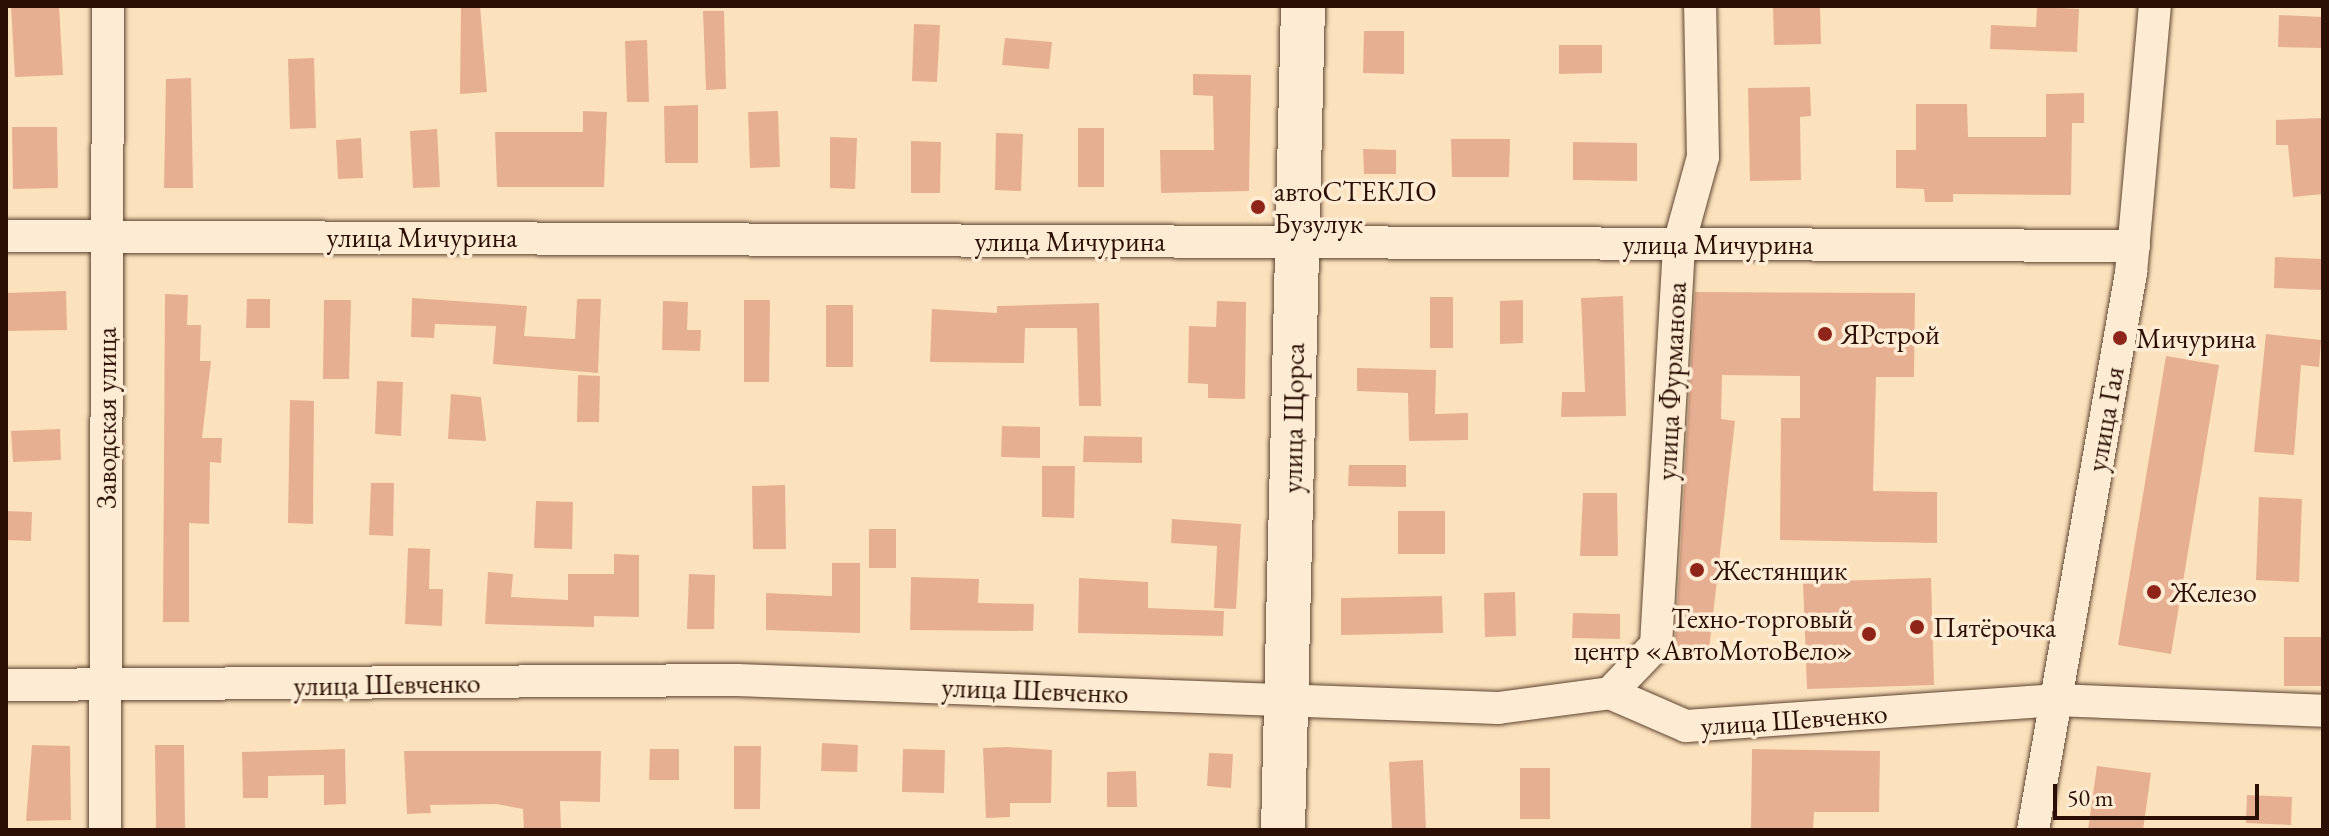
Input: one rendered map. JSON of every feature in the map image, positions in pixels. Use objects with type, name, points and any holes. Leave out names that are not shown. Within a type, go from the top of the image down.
[{"type":"main road","name":"улица Щорса","points":[[1283,830],[1303,6]]},
{"type":"street","name":"Заводская улица","points":[[105,830],[108,6]]},
{"type":"street","name":"улица Фурманова","points":[[1610,693],[1656,645],[1679,244],[1703,157],[1700,6]]},
{"type":"street","name":"улица Гая","points":[[2033,830],[2134,246],[2155,6]]},
{"type":"street","name":"улица Мичурина","points":[[6,236],[2134,246]]},
{"type":"street","name":"улица Шевченко","points":[[6,685],[737,680],[1498,708],[1610,693],[1686,726],[2054,700],[2323,711]]},
{"type":"building","points":[[11,6],[59,6],[63,75],[15,77]]},
{"type":"building","points":[[461,6],[480,6],[487,92],[460,94]]},
{"type":"building","points":[[1773,6],[1820,6],[1821,44],[1774,45]]},
{"type":"building","points":[[2037,7],[2079,9],[2077,52],[1990,49],[1991,25],[2036,27]]},
{"type":"building","points":[[703,11],[724,11],[726,89],[706,90]]},
{"type":"building","points":[[2279,15],[2323,17],[2323,48],[2278,47]]},
{"type":"building","points":[[914,24],[940,25],[937,82],[912,81]]},
{"type":"building","points":[[1364,31],[1404,31],[1404,74],[1363,73]]},
{"type":"building","points":[[1005,38],[1052,42],[1049,69],[1002,65]]},
{"type":"building","points":[[647,40],[649,102],[627,102],[625,41]]},
{"type":"building","points":[[1559,45],[1602,45],[1602,73],[1559,74]]},
{"type":"building","points":[[314,58],[316,128],[290,129],[288,59]]},
{"type":"building","points":[[1193,74],[1251,75],[1249,191],[1161,193],[1160,150],[1214,150],[1213,96],[1193,95]]},
{"type":"building","points":[[191,78],[193,188],[164,188],[166,79]]},
{"type":"building","points":[[1810,87],[1811,116],[1800,117],[1801,180],[1750,181],[1748,88]]},
{"type":"building","points":[[2084,93],[2084,123],[2072,123],[2071,195],[1953,194],[1953,202],[1925,202],[1924,189],[1896,188],[1896,150],[1916,150],[1916,104],[1967,104],[1968,137],[2046,137],[2046,94]]},
{"type":"building","points":[[698,105],[698,163],[665,163],[664,106]]},
{"type":"building","points":[[583,111],[607,112],[604,187],[497,187],[495,132],[583,132]]},
{"type":"building","points":[[778,111],[780,167],[750,168],[748,112]]},
{"type":"building","points":[[2323,118],[2323,194],[2293,197],[2288,145],[2276,145],[2276,120]]},
{"type":"building","points":[[12,127],[57,127],[58,188],[13,189]]},
{"type":"building","points":[[1078,128],[1104,128],[1104,187],[1078,187]]},
{"type":"building","points":[[437,129],[440,187],[413,188],[410,131]]},
{"type":"building","points":[[996,133],[1023,134],[1021,191],[995,190]]},
{"type":"building","points":[[830,137],[857,138],[855,189],[830,188]]},
{"type":"building","points":[[361,138],[363,178],[338,179],[336,140]]},
{"type":"building","points":[[1451,139],[1510,139],[1509,177],[1452,177]]},
{"type":"building","points":[[911,141],[941,142],[940,193],[911,193]]},
{"type":"building","points":[[1573,142],[1637,143],[1637,181],[1573,180]]},
{"type":"building","points":[[1363,149],[1396,150],[1396,174],[1364,174]]},
{"type":"building","points":[[2275,257],[2323,259],[2323,290],[2274,288]]},
{"type":"building","points":[[66,291],[67,330],[6,331],[6,293]]},
{"type":"building","points":[[1695,292],[1915,293],[1914,377],[1876,377],[1873,491],[1937,492],[1937,543],[1780,540],[1781,418],[1800,418],[1800,376],[1722,375],[1721,419],[1735,421],[1709,650],[1675,646]]},
{"type":"building","points":[[165,294],[188,295],[187,325],[201,325],[200,361],[211,361],[202,438],[222,438],[221,463],[210,462],[209,524],[189,523],[189,622],[163,622]]},
{"type":"building","points":[[1623,296],[1626,416],[1561,417],[1562,392],[1585,392],[1581,298]]},
{"type":"building","points":[[1430,297],[1453,297],[1453,348],[1430,348]]},
{"type":"building","points":[[412,298],[527,306],[524,336],[575,339],[577,299],[601,299],[598,373],[493,364],[496,326],[435,324],[434,338],[411,337]]},
{"type":"building","points":[[247,299],[270,299],[270,328],[246,328]]},
{"type":"building","points":[[324,300],[351,300],[349,379],[323,379]]},
{"type":"building","points":[[744,300],[770,300],[769,382],[744,382]]},
{"type":"building","points":[[1523,300],[1523,343],[1500,344],[1500,301]]},
{"type":"building","points":[[663,301],[688,302],[687,330],[701,330],[700,351],[662,350]]},
{"type":"building","points":[[1217,301],[1246,302],[1245,399],[1208,398],[1208,384],[1188,383],[1189,326],[1216,327]]},
{"type":"building","points":[[1099,303],[1101,406],[1079,406],[1077,328],[1025,328],[1024,363],[930,362],[932,309],[997,313],[997,306]]},
{"type":"building","points":[[826,305],[853,305],[853,367],[826,367]]},
{"type":"building","points":[[2266,334],[2321,340],[2319,367],[2301,365],[2294,455],[2254,452]]},
{"type":"building","points":[[2166,356],[2219,365],[2171,654],[2118,645]]},
{"type":"building","points":[[1357,368],[1436,370],[1435,414],[1468,413],[1468,440],[1409,441],[1408,393],[1357,391]]},
{"type":"building","points":[[578,375],[600,376],[599,422],[577,422]]},
{"type":"building","points":[[377,381],[403,382],[401,436],[375,434]]},
{"type":"building","points":[[451,394],[481,397],[486,441],[448,439]]},
{"type":"building","points":[[290,400],[314,401],[313,524],[288,523]]},
{"type":"building","points":[[1002,426],[1040,427],[1040,458],[1001,457]]},
{"type":"building","points":[[60,429],[61,460],[13,462],[11,431]]},
{"type":"building","points":[[1084,436],[1142,437],[1142,463],[1083,462]]},
{"type":"building","points":[[1349,465],[1406,465],[1406,487],[1348,486]]},
{"type":"building","points":[[1042,466],[1075,466],[1074,518],[1042,517]]},
{"type":"building","points":[[371,483],[394,483],[393,536],[369,535]]},
{"type":"building","points":[[785,485],[786,549],[753,549],[752,486]]},
{"type":"building","points":[[1583,493],[1617,493],[1618,556],[1580,556]]},
{"type":"building","points":[[2259,497],[2302,499],[2299,582],[2256,580]]},
{"type":"building","points":[[536,501],[573,502],[572,549],[534,548]]},
{"type":"building","points":[[6,511],[32,512],[31,541],[6,540]]},
{"type":"building","points":[[1398,511],[1445,511],[1445,554],[1398,554]]},
{"type":"building","points":[[1172,519],[1241,524],[1236,609],[1214,608],[1217,546],[1171,543]]},
{"type":"building","points":[[869,529],[896,529],[896,568],[869,568]]},
{"type":"building","points":[[408,548],[430,549],[429,589],[443,589],[442,626],[405,624]]},
{"type":"building","points":[[614,554],[639,555],[639,617],[594,616],[594,627],[485,624],[488,572],[513,574],[511,597],[568,600],[568,574],[614,574]]},
{"type":"building","points":[[832,563],[860,563],[860,633],[766,630],[766,593],[832,596]]},
{"type":"building","points":[[689,574],[715,575],[714,629],[687,629]]},
{"type":"building","points":[[911,577],[979,579],[978,603],[1034,604],[1033,631],[910,630]]},
{"type":"building","points":[[1079,578],[1148,582],[1148,608],[1224,611],[1223,636],[1078,633]]},
{"type":"building","points":[[1931,578],[1934,685],[1807,689],[1803,582]]},
{"type":"building","points":[[1515,592],[1516,636],[1485,637],[1484,593]]},
{"type":"building","points":[[1442,596],[1443,633],[1341,635],[1341,598]]},
{"type":"building","points":[[1573,613],[1620,614],[1620,639],[1572,638]]},
{"type":"building","points":[[2284,637],[2323,637],[2323,686],[2284,686]]},
{"type":"building","points":[[822,743],[858,745],[857,772],[821,771]]},
{"type":"building","points":[[32,745],[70,746],[71,820],[26,821]]},
{"type":"building","points":[[155,745],[184,745],[185,830],[156,830]]},
{"type":"building","points":[[734,746],[761,746],[760,809],[734,809]]},
{"type":"building","points":[[983,748],[1052,750],[1051,803],[1010,803],[1010,817],[986,818]]},
{"type":"building","points":[[345,749],[346,804],[324,805],[324,775],[268,776],[268,798],[243,798],[242,752]]},
{"type":"building","points":[[650,749],[679,749],[679,780],[649,780]]},
{"type":"building","points":[[903,749],[945,750],[944,793],[902,792]]},
{"type":"building","points":[[1752,749],[1880,751],[1879,812],[1814,812],[1813,830],[1751,830]]},
{"type":"building","points":[[404,751],[601,751],[600,802],[560,801],[561,830],[524,830],[523,809],[496,804],[430,805],[431,813],[407,814]]},
{"type":"building","points":[[1209,753],[1233,754],[1231,788],[1207,786]]},
{"type":"building","points":[[1423,760],[1426,830],[1392,830],[1389,762]]},
{"type":"building","points":[[2097,766],[2151,773],[2143,830],[2088,830]]},
{"type":"building","points":[[1520,768],[1550,768],[1550,819],[1520,819]]},
{"type":"building","points":[[1136,771],[1137,807],[1107,807],[1107,772]]},
{"type":"building","points":[[2247,795],[2292,797],[2291,825],[2246,823]]},
{"type":"place","name":"автоСТЕКЛО Бузулук","points":[[1258,207]]},
{"type":"place","name":"ЯРстрой","points":[[1825,334]]},
{"type":"place","name":"Мичурина","points":[[2120,338]]},
{"type":"place","name":"Жестянщик","points":[[1697,570]]},
{"type":"place","name":"Железо","points":[[2154,592]]},
{"type":"place","name":"Пятёрочка","points":[[1917,627]]},
{"type":"place","name":"Техно-торговый центр «АвтоМотоВело»","points":[[1869,634]]}]
